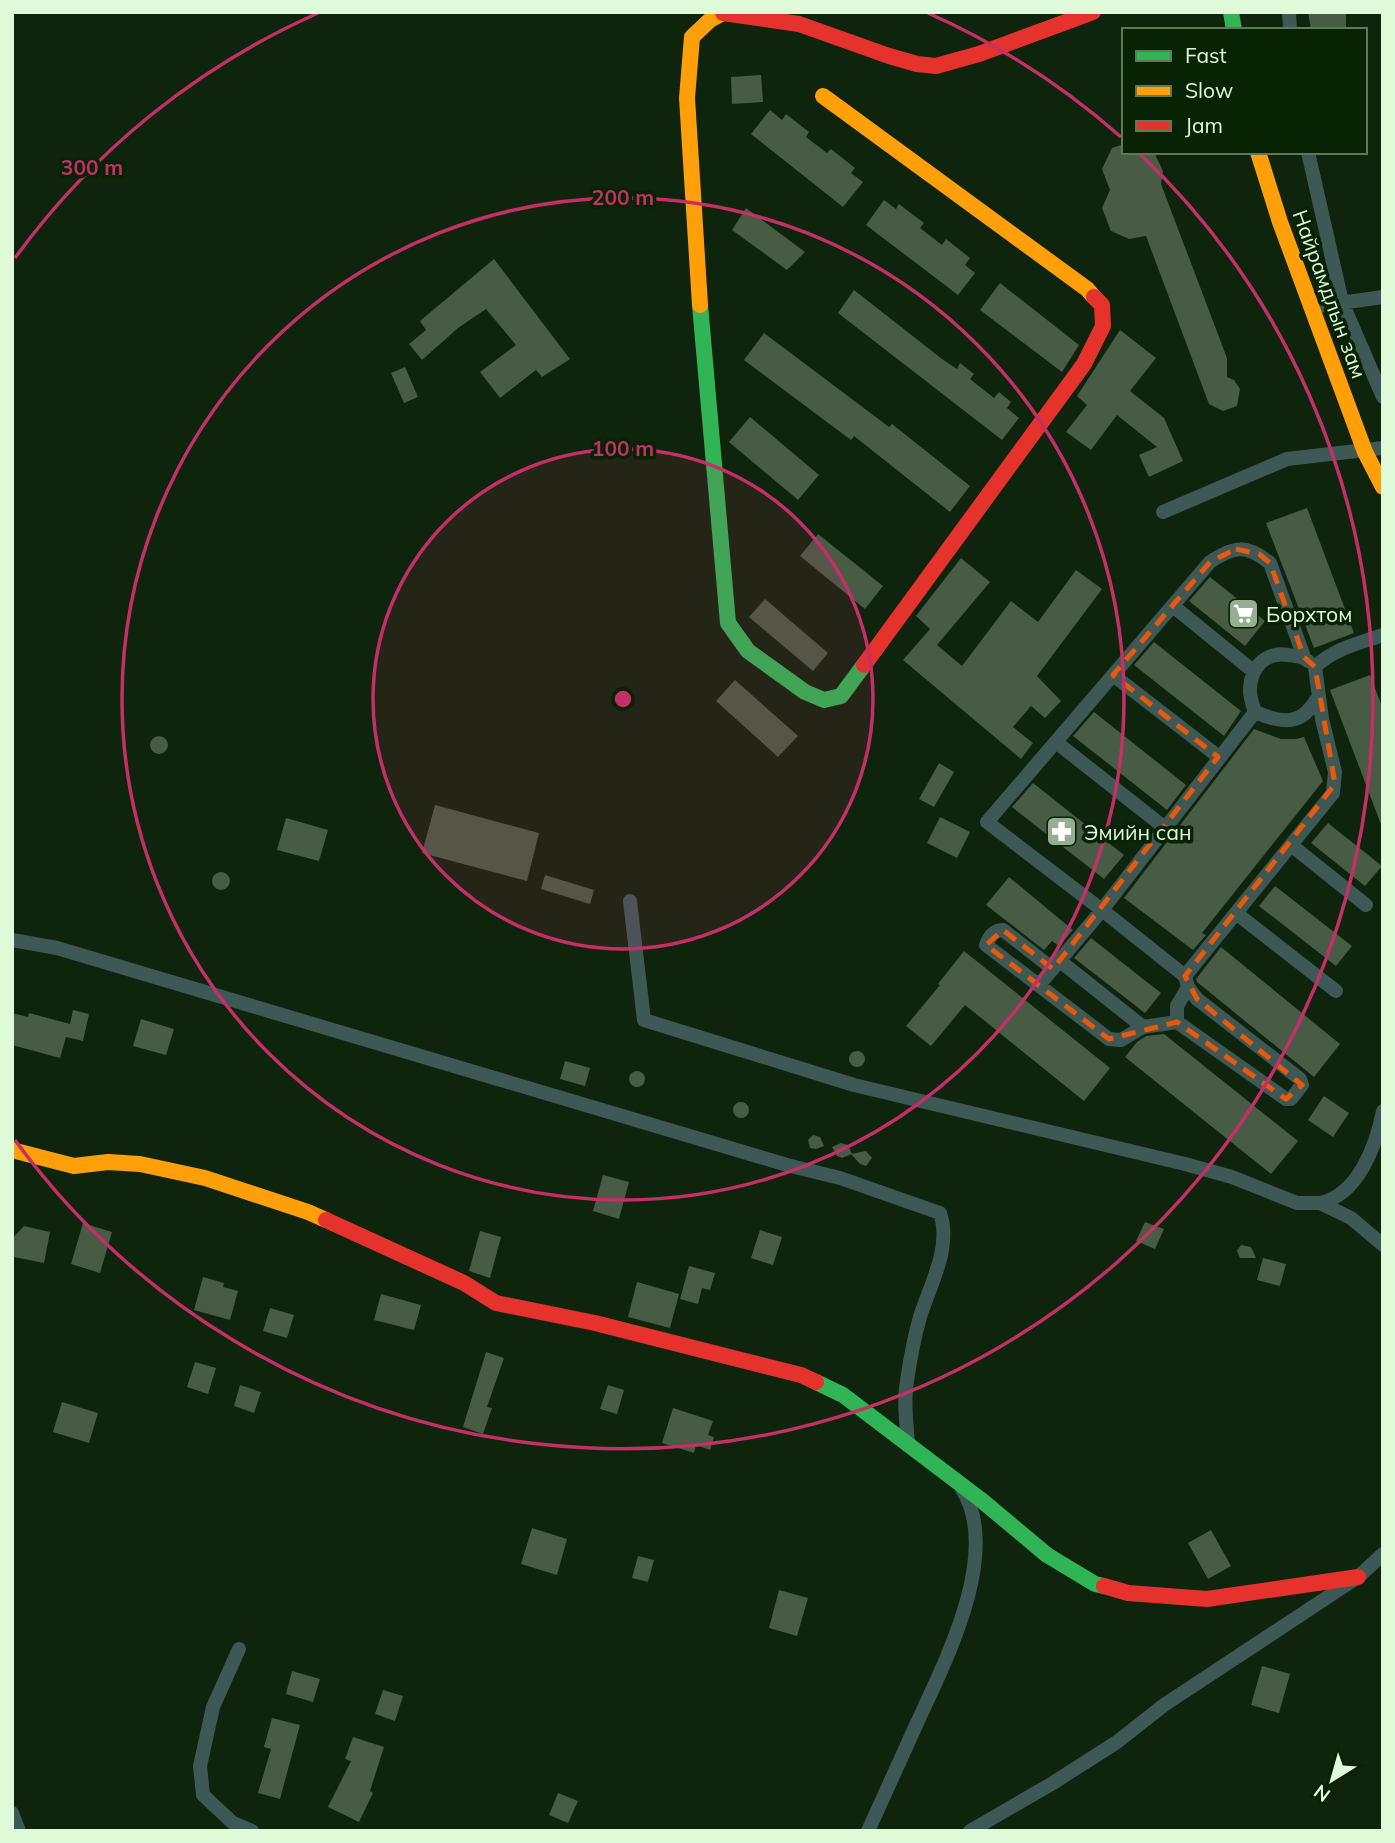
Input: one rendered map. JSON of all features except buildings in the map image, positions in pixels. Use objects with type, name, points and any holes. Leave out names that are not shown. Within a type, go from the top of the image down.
[{"type":"street","points":[[823,96],[1087,289],[1102,305],[1103,326],[1084,364],[841,696],[824,701],[804,692],[748,651],[728,623],[702,339],[687,97],[692,37],[710,20],[723,13],[799,24],[889,56],[936,66],[979,54],[1093,12]]},
{"type":"street","name":"Найрамдлын зам","points":[[1259,154],[1365,452],[1383,486]]},
{"type":"street","points":[[1308,154],[1342,302],[1383,397]]},
{"type":"street","points":[[1312,307],[1383,297]]},
{"type":"street","points":[[1163,512],[1287,460],[1383,448]]},
{"type":"street","points":[[1143,1027],[1003,930],[998,930],[989,938],[986,945],[1109,1039],[1121,1040],[1143,1027],[1177,1022],[1286,1099],[1291,1099],[1302,1085],[1300,1079],[1198,999],[1186,981],[1102,910],[987,821],[1210,562],[1224,552],[1246,549],[1259,554],[1270,563],[1319,687],[1318,697],[1335,772],[1335,784],[1331,796],[1236,913],[1186,981],[1177,1006],[1177,1022]]},
{"type":"street","points":[[1172,606],[1254,671]]},
{"type":"street","points":[[1255,712],[1250,693],[1254,671],[1266,657],[1278,653],[1309,662],[1383,635]]},
{"type":"street","points":[[1113,675],[1219,757]]},
{"type":"street","points":[[1255,712],[1273,720],[1295,719],[1307,712],[1318,697]]},
{"type":"street","points":[[1039,985],[1102,910],[1255,712]]},
{"type":"street","points":[[1056,741],[1165,828]]},
{"type":"street","points":[[1291,845],[1366,905]]},
{"type":"street","points":[[630,901],[644,1020],[854,1085],[1197,1167],[1232,1177],[1297,1203],[1333,1200],[1353,1180],[1367,1161],[1383,1111]]},
{"type":"street","points":[[1236,913],[1336,991]]},
{"type":"street","points":[[12,940],[57,948],[787,1165],[840,1178],[940,1213],[944,1226],[938,1267],[920,1319],[906,1384],[904,1408],[908,1446]]},
{"type":"street","points":[[12,1150],[74,1166],[108,1162],[140,1164],[205,1178],[308,1212],[464,1283],[496,1303],[595,1323],[801,1376],[843,1395],[1047,1555],[1095,1584],[1128,1593],[1207,1599],[1358,1577]]},
{"type":"street","points":[[1320,1203],[1351,1217],[1383,1245]]},
{"type":"street","points":[[868,1831],[959,1632],[974,1567],[975,1523],[969,1500],[957,1482]]},
{"type":"street","points":[[970,1831],[1054,1783],[1117,1742],[1164,1705],[1358,1577],[1383,1554]]},
{"type":"street","points":[[239,1648],[213,1707],[201,1766],[203,1795],[233,1823],[251,1831]]},
{"type":"street","points":[[12,1812],[19,1831]]},
{"type":"highlighted area","points":[[1236,549],[1259,554],[1270,563],[1304,657],[1315,667],[1335,784],[1185,976],[1197,999],[1302,1085],[1286,1099],[1177,1022],[1109,1039],[986,945],[1003,930],[1053,969],[1218,757],[1113,675],[1210,562]]},
{"type":"traffic: fast","points":[[1231,12],[1234,28]]},
{"type":"traffic: fast","points":[[700,305],[728,623],[748,651],[805,692],[824,700],[841,696],[864,665]]},
{"type":"traffic: fast","points":[[816,1382],[843,1395],[980,1499],[1047,1555],[1095,1584],[1104,1586]]},
{"type":"traffic: slow","points":[[700,305],[687,98],[692,37],[710,20],[723,13]]},
{"type":"traffic: slow","points":[[823,96],[1087,289],[1094,297]]},
{"type":"traffic: slow","points":[[1259,154],[1280,222],[1365,452],[1383,487]]},
{"type":"traffic: slow","points":[[12,1150],[74,1166],[108,1162],[140,1164],[205,1178],[326,1220]]},
{"type":"traffic: jam","points":[[723,13],[799,24],[889,56],[936,66],[979,54],[1093,12]]},
{"type":"traffic: jam","points":[[864,665],[1084,364],[1103,326],[1102,305],[1094,297]]},
{"type":"traffic: jam","points":[[326,1220],[464,1283],[496,1303],[595,1323],[801,1375],[816,1382]]},
{"type":"traffic: jam","points":[[1104,1586],[1128,1593],[1207,1599],[1358,1577]]},
{"type":"place","name":"Борхтом","points":[[1243,614]]},
{"type":"place","name":"Эмийн сан","points":[[1061,832]]}]
